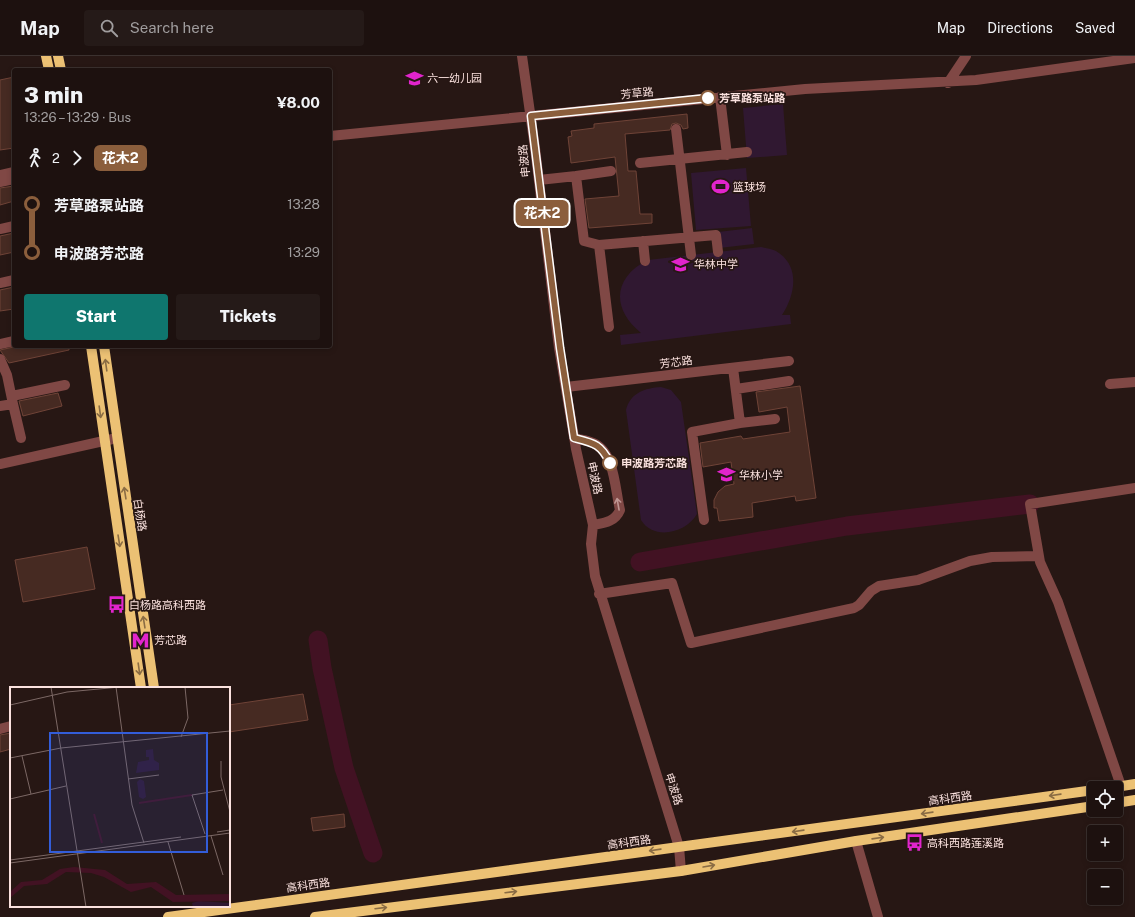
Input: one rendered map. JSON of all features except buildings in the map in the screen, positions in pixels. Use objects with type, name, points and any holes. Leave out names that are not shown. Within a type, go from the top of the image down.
[{"type":"main road","points":[[46,56],[49,68]]},
{"type":"main road","points":[[58,56],[61,68]]},
{"type":"main road","points":[[91,348],[141,687]]},
{"type":"main road","name":"白杨路","points":[[104,348],[154,687]]},
{"type":"main road","points":[[1123,786],[1135,784]]},
{"type":"main road","name":"高科西路","points":[[230,906],[1087,791]]},
{"type":"main road","points":[[1123,802],[1135,800]]},
{"type":"main road","points":[[315,917],[681,871],[856,841],[1087,807]]},
{"type":"main road","name":"高科西路","points":[[173,914],[226,907]]},
{"type":"street","name":"申波路","points":[[522,56],[566,387],[574,438],[593,525],[592,557],[599,594],[679,847],[681,871]]},
{"type":"street","points":[[948,83],[966,56]]},
{"type":"street","name":"芳草路","points":[[332,136],[720,97],[846,87],[948,83],[1135,58]]},
{"type":"street","points":[[720,97],[727,155]]},
{"type":"street","points":[[676,129],[691,255]]},
{"type":"street","points":[[640,163],[747,152]]},
{"type":"street","points":[[0,175],[12,172]]},
{"type":"street","points":[[539,180],[610,172]]},
{"type":"street","points":[[576,176],[584,241],[599,245],[716,235],[718,252]]},
{"type":"street","points":[[0,182],[12,179]]},
{"type":"street","points":[[0,229],[12,226]]},
{"type":"street","points":[[643,241],[645,261]]},
{"type":"street","points":[[599,245],[609,327]]},
{"type":"street","points":[[0,283],[12,280]]},
{"type":"street","points":[[0,344],[12,341]]},
{"type":"street","points":[[0,359],[7,375],[21,438]]},
{"type":"street","name":"芳芯路","points":[[566,387],[789,361]]},
{"type":"street","points":[[733,368],[740,423]]},
{"type":"street","points":[[736,389],[789,381]]},
{"type":"street","points":[[1110,384],[1135,382]]},
{"type":"street","points":[[0,406],[12,400],[66,385]]},
{"type":"street","points":[[704,520],[692,432],[740,423],[775,419]]},
{"type":"street","points":[[0,464],[117,438]]},
{"type":"street","points":[[574,438],[592,442],[599,446],[610,463],[620,510],[618,516],[613,520],[593,525]]},
{"type":"street","points":[[1119,781],[1060,608],[1038,556],[1030,504],[1135,488]]},
{"type":"street","points":[[599,594],[672,583],[691,643],[854,608],[859,605],[870,592],[880,586],[918,580],[980,558],[1038,556]]},
{"type":"street","points":[[0,729],[10,726]]},
{"type":"street","points":[[856,841],[878,917]]},
{"type":"shaded area","points":[[783,104],[787,155],[747,158],[743,108]]},
{"type":"shaded area","name":"篮球场","points":[[746,168],[751,226],[696,230],[691,173]]},
{"type":"shaded area","points":[[752,228],[754,244],[719,248],[718,232]]},
{"type":"shaded area","points":[[761,247],[776,251],[784,257],[789,265],[793,281],[792,290],[790,299],[782,315],[790,315],[791,324],[621,345],[620,335],[641,333],[631,324],[625,314],[621,304],[620,294],[622,284],[636,267],[648,260]]},
{"type":"shaded area","points":[[661,387],[671,390],[681,402],[697,514],[692,521],[685,526],[670,532],[654,531],[647,527],[641,520],[626,410],[631,399],[639,392]]},
{"type":"waterway","points":[[640,562],[847,526],[1030,504]]},
{"type":"waterway","points":[[318,640],[322,668],[344,768],[373,853]]},
{"type":"bus line","name":"花木2","points":[[610,463],[599,446],[592,442],[574,438],[544,231],[531,116],[708,98]]},
{"type":"place","name":"六一幼儿园","points":[[414,78]]},
{"type":"place","name":"芳草路泵站路","points":[[708,98]]},
{"type":"place","name":"篮球场","points":[[720,187]]},
{"type":"place","name":"华林中学","points":[[681,264]]},
{"type":"place","name":"申波路芳芯路","points":[[610,463]]},
{"type":"place","name":"华林小学","points":[[726,475]]},
{"type":"place","name":"白杨路高科西路","points":[[116,605]]},
{"type":"place","name":"芳芯路","points":[[141,640]]},
{"type":"place","name":"高科西路莲溪路","points":[[914,843]]}]
